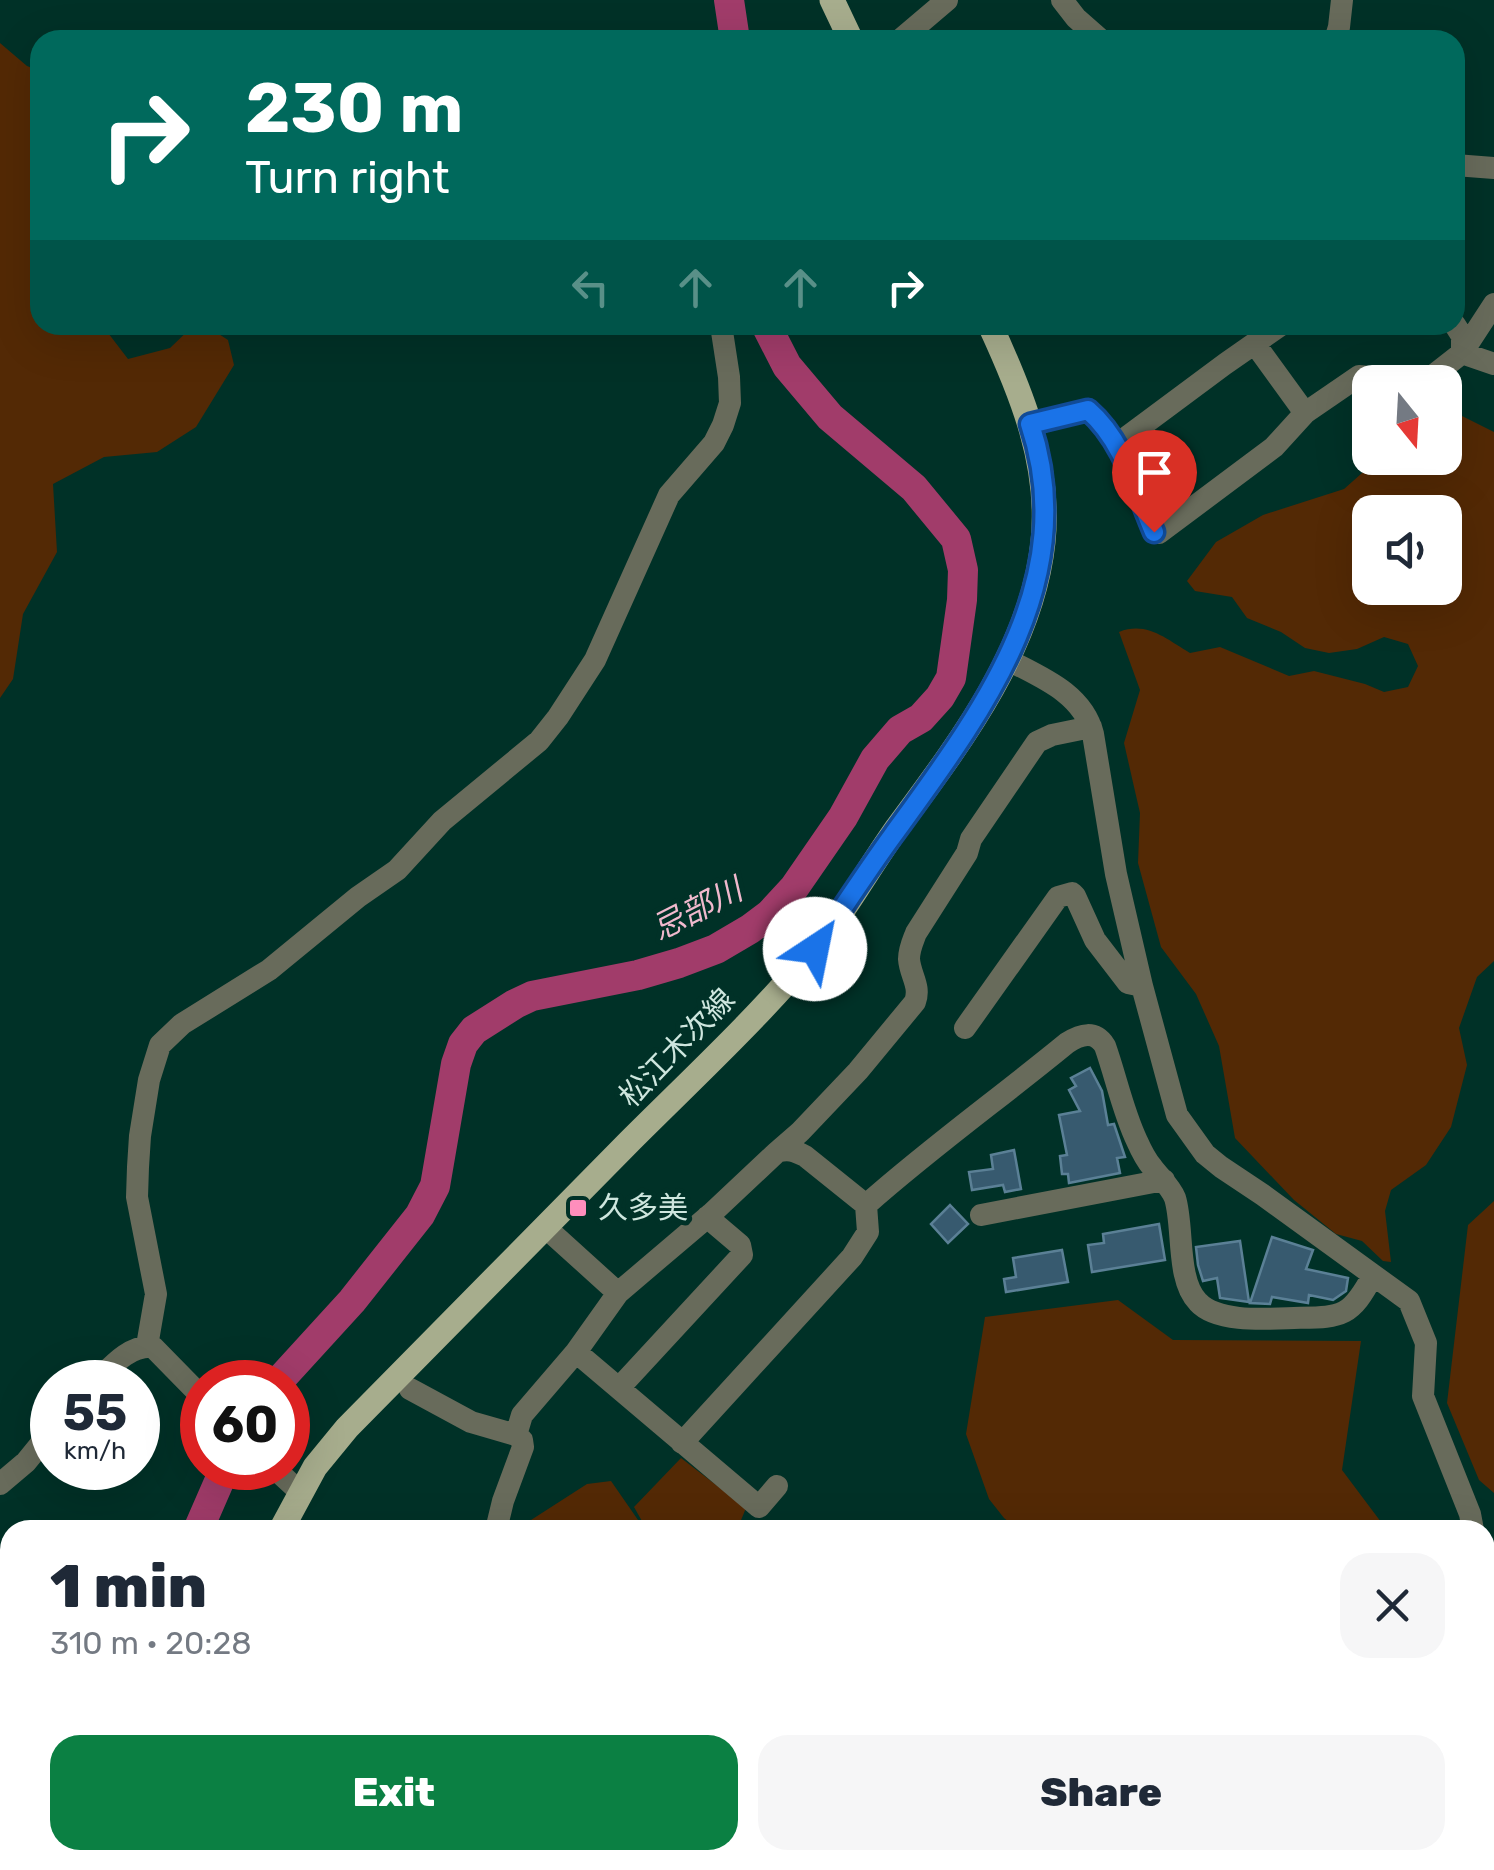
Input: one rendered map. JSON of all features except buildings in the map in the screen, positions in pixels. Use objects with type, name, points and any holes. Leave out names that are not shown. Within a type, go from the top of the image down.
[{"type":"main road","points":[[832,0],[846,30]]},
{"type":"main road","name":"松江木次線","points":[[285,1520],[315,1467],[347,1428],[815,949],[934,778],[1008,660],[1028,613],[1043,543],[1044,501],[1030,424],[995,335]]},
{"type":"street","points":[[912,30],[947,0]]},
{"type":"street","points":[[1062,0],[1090,30]]},
{"type":"street","points":[[1338,30],[1342,0]]},
{"type":"street","points":[[1465,166],[1494,168]]},
{"type":"street","points":[[1030,424],[1088,410],[1104,424],[1116,444],[1154,532],[1159,533],[1274,448],[1305,414],[1358,376],[1425,382],[1462,353],[1494,304]]},
{"type":"street","points":[[147,1346],[156,1294],[137,1197],[140,1136],[149,1080],[160,1045],[182,1024],[269,970],[396,870],[442,821],[539,740],[558,717],[596,660],[669,495],[714,443],[723,425],[730,403],[722,335]]},
{"type":"street","points":[[1116,444],[1268,335]]},
{"type":"street","points":[[1461,335],[1462,353]]},
{"type":"street","points":[[1256,344],[1305,414]]},
{"type":"street","points":[[1462,353],[1494,364]]},
{"type":"street","points":[[1008,660],[1060,688],[1084,710],[1092,727],[1116,874],[1177,1114],[1205,1154],[1221,1167],[1408,1301],[1426,1343],[1423,1396],[1471,1520]]},
{"type":"street","points":[[516,1434],[522,1416],[618,1294],[800,1132],[878,1048],[915,1002],[918,993],[909,960],[910,946],[967,853],[971,839],[1038,742],[1092,727]]},
{"type":"street","points":[[965,1028],[1065,893],[1075,896],[1095,940],[1128,984],[1142,986]]},
{"type":"street","points":[[866,1205],[1067,1043],[1089,1035],[1106,1046],[1135,1138],[1176,1202],[1186,1277],[1191,1293],[1208,1310],[1248,1318],[1321,1318],[1341,1314],[1354,1306],[1373,1274]]},
{"type":"street","points":[[682,1443],[860,1246],[868,1232],[866,1205],[805,1156],[786,1148],[777,1152]]},
{"type":"street","points":[[981,1215],[1164,1180]]},
{"type":"street","points":[[619,1388],[742,1255],[740,1245],[707,1218]]},
{"type":"street","points":[[545,1227],[618,1294]]},
{"type":"street","points":[[120,1360],[129,1352],[153,1347],[180,1374]]},
{"type":"street","points":[[576,1352],[759,1508],[776,1486]]},
{"type":"street","points":[[410,1389],[471,1422],[516,1434],[522,1440],[498,1520]]},
{"type":"street","points":[[0,1484],[30,1457]]},
{"type":"shaded area","points":[[0,43],[30,67],[30,335],[110,335],[128,359],[170,348],[184,335],[220,335],[228,340],[234,365],[196,427],[157,452],[104,457],[53,484],[57,552],[23,614],[13,679],[0,698]]},
{"type":"shaded area","points":[[1462,416],[1494,432],[1494,961],[1477,977],[1459,1028],[1467,1065],[1451,1127],[1426,1165],[1391,1190],[1385,1211],[1391,1262],[1383,1261],[1362,1241],[1336,1234],[1294,1200],[1235,1138],[1219,1046],[1196,994],[1161,947],[1138,863],[1140,813],[1124,743],[1140,690],[1119,632],[1129,629],[1147,630],[1190,653],[1220,647],[1289,676],[1314,671],[1384,692],[1408,687],[1418,666],[1408,644],[1384,637],[1357,649],[1329,653],[1305,648],[1281,632],[1247,618],[1232,597],[1195,591],[1187,581],[1216,542],[1263,515],[1344,489],[1360,475],[1462,475]]},
{"type":"shaded area","points":[[1494,1201],[1494,1493],[1479,1480],[1447,1403],[1468,1225]]},
{"type":"shaded area","points":[[1118,1300],[1173,1340],[1361,1341],[1342,1470],[1380,1520],[1006,1520],[989,1499],[966,1434],[985,1317]]},
{"type":"shaded area","points":[[681,1458],[746,1508],[741,1520],[641,1520],[634,1507]]},
{"type":"shaded area","points":[[611,1481],[638,1520],[531,1520],[587,1484]]},
{"type":"waterway","name":"忌部川","points":[[729,0],[734,30]]},
{"type":"waterway","name":"忌部川","points":[[298,1360],[352,1301],[420,1215],[435,1186],[456,1064],[463,1044],[474,1030],[532,996],[679,963],[716,949],[750,929],[794,888],[843,817],[875,759],[900,730],[921,718],[951,678],[962,600],[963,570],[956,539],[914,488],[830,417],[787,366],[771,335]]},
{"type":"waterway","name":"忌部川","points":[[202,1520],[215,1490]]},
{"type":"place","name":"久多美","points":[[578,1208]]},
{"type":"route","points":[[815,949],[972,720],[1019,636],[1043,543],[1040,464],[1030,424],[1088,410],[1104,424],[1116,444],[1154,532]]}]
